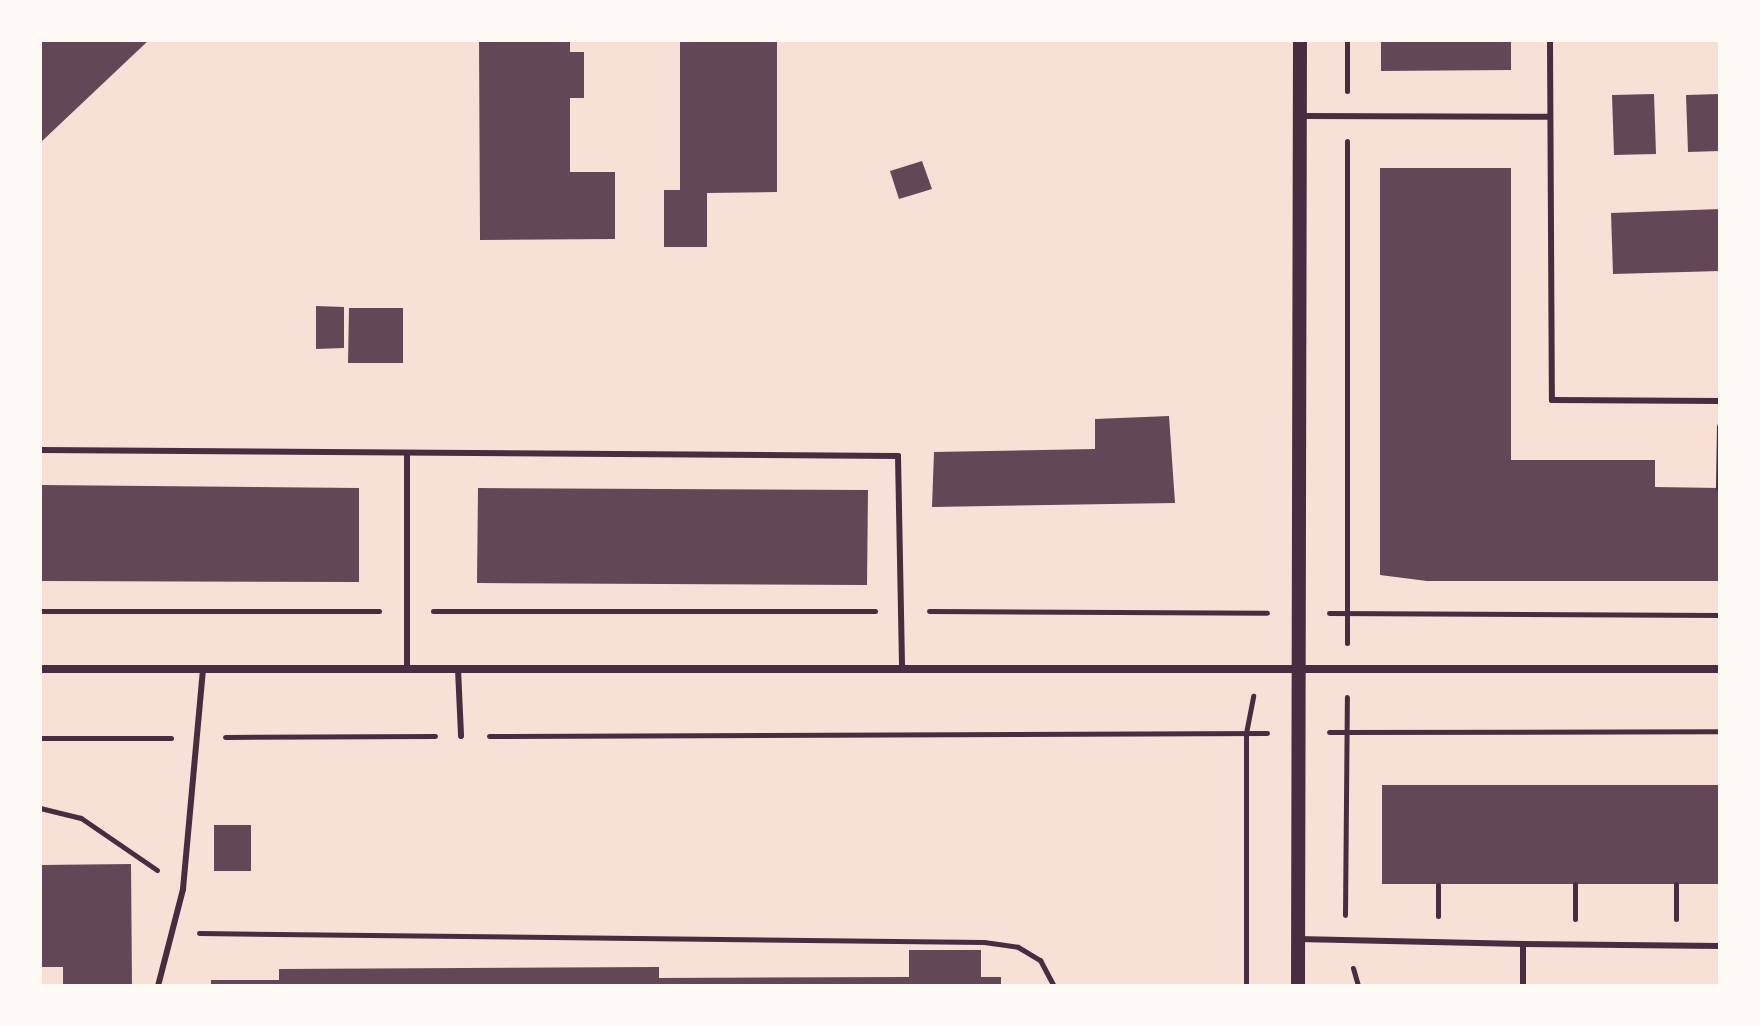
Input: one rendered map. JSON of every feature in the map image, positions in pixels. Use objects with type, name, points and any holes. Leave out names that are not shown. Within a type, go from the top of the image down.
[{"type":"street","points":[[1298,986],[1300,40]]},
{"type":"street","points":[[40,669],[1720,669]]},
{"type":"lane","points":[[1550,40],[1552,400],[1720,401]]},
{"type":"lane","points":[[1300,116],[1550,117]]},
{"type":"lane","points":[[40,450],[898,456],[902,668]]},
{"type":"lane","points":[[407,453],[407,669]]},
{"type":"lane","points":[[158,986],[183,889],[203,669]]},
{"type":"lane","points":[[458,669],[461,736]]},
{"type":"lane","points":[[1298,939],[1720,946]]},
{"type":"lane","points":[[1523,944],[1523,986]]},
{"type":"path","points":[[1347,40],[1344,939],[1358,986]]},
{"type":"path","points":[[1718,488],[1720,401]]},
{"type":"path","points":[[1246,986],[1246,733],[1259,667]]},
{"type":"path","points":[[40,738],[1720,731]]},
{"type":"path","points":[[40,808],[81,818],[183,889]]},
{"type":"path","points":[[172,933],[984,942],[1018,947],[1040,960],[1054,986]]},
{"type":"building","points":[[40,40],[149,40],[40,143]]},
{"type":"building","points":[[479,40],[570,40],[570,52],[584,52],[584,98],[570,98],[570,172],[615,172],[615,239],[480,240]]},
{"type":"building","points":[[680,40],[777,40],[777,192],[707,193],[707,247],[664,247],[664,190],[680,190]]},
{"type":"building","points":[[1381,40],[1511,40],[1511,70],[1381,71]]},
{"type":"building","points":[[1654,94],[1656,154],[1614,155],[1612,95]]},
{"type":"building","points":[[1720,94],[1720,151],[1688,152],[1686,95]]},
{"type":"building","points":[[922,161],[932,189],[899,199],[890,171]]},
{"type":"building","points":[[1380,168],[1511,168],[1511,460],[1655,460],[1655,487],[1720,488],[1720,581],[1427,581],[1380,575]]},
{"type":"building","points":[[1720,209],[1720,271],[1613,274],[1611,213]]},
{"type":"building","points":[[316,306],[344,307],[344,348],[316,349]]},
{"type":"building","points":[[349,308],[403,308],[403,363],[348,363]]},
{"type":"building","points":[[1169,416],[1175,503],[932,507],[934,452],[1095,449],[1095,419]]},
{"type":"building","points":[[40,485],[359,488],[359,582],[40,581]]},
{"type":"building","points":[[478,488],[868,490],[867,585],[477,583]]},
{"type":"building","points":[[1382,785],[1720,785],[1720,884],[1382,884]]},
{"type":"building","points":[[214,825],[251,825],[251,871],[214,871]]},
{"type":"building","points":[[131,864],[132,986],[63,986],[63,967],[40,967],[40,865]]},
{"type":"building","points":[[909,950],[981,950],[981,977],[1001,977],[1001,986],[211,986],[211,980],[279,980],[279,969],[659,967],[659,978],[909,977]]}]
